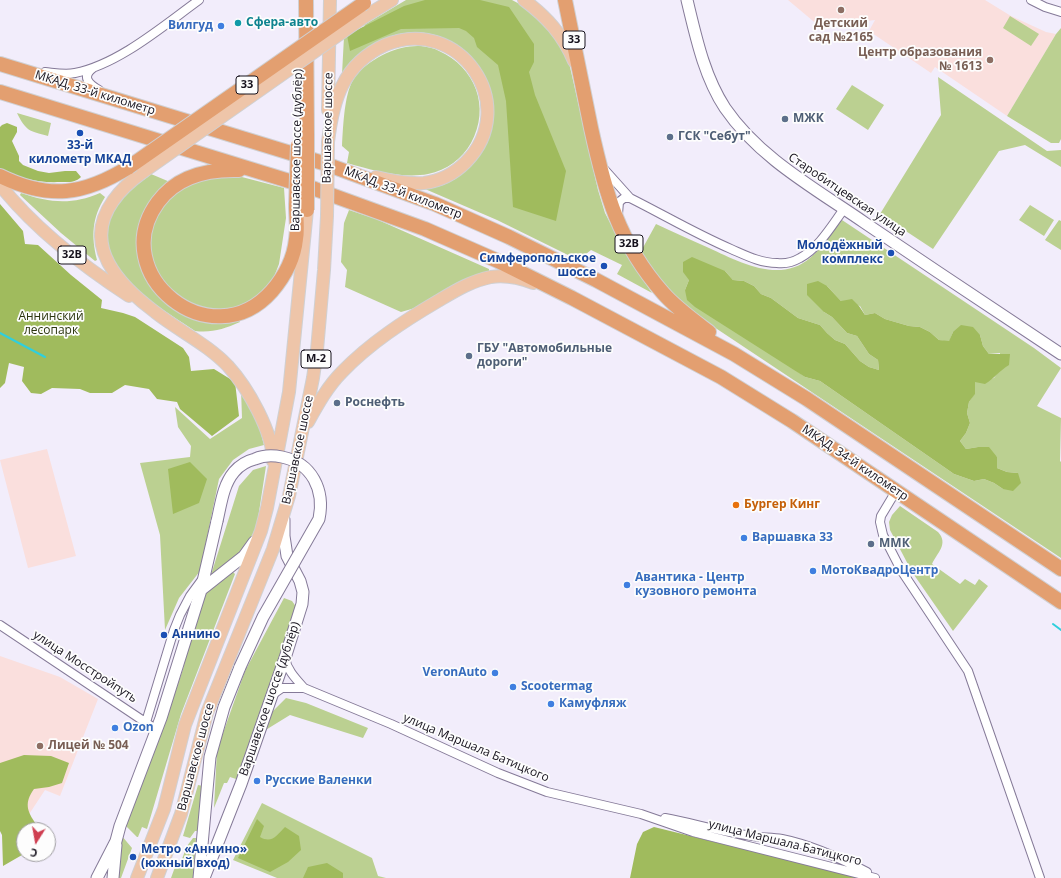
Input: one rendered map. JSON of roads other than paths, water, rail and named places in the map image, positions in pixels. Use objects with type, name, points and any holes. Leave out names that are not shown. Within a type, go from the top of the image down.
[{"type":"highway","name":"Варшавское шоссе (дублёр)","points":[[298,0],[303,134]]},
{"type":"highway","name":"Варшавское шоссе","points":[[302,208],[306,0]]},
{"type":"highway","name":"33","points":[[565,0],[581,81]]},
{"type":"highway","name":"33","points":[[0,176],[22,186],[55,192],[86,188],[102,182],[129,167],[366,1]]},
{"type":"highway","name":"МКАД, 33-й километр","points":[[5,66],[323,163],[395,189],[472,220],[546,254],[656,311],[770,375]]},
{"type":"highway","name":"32B","points":[[581,81],[599,162],[611,205],[618,223],[636,255],[663,293],[684,312],[716,338],[770,375]]},
{"type":"highway","points":[[0,92],[348,200],[432,232],[498,261],[572,298]]},
{"type":"highway","points":[[281,178],[243,170],[222,169],[204,172],[188,178],[173,187],[152,211],[145,228],[144,245],[146,260],[151,275],[173,300],[188,310],[204,316],[222,317],[238,314],[267,297],[285,272],[291,259],[296,240]]},
{"type":"highway","name":"Варшавское шоссе (дублёр)","points":[[296,240],[302,208]]},
{"type":"highway","name":"МКАД, 34-й километр","points":[[572,298],[721,377],[755,398],[1061,602]]},
{"type":"highway","points":[[770,375],[1061,570]]},
{"type":"main road","name":"Варшавское шоссе","points":[[157,878],[181,814],[207,713],[273,549],[284,517],[293,478],[317,350],[324,270],[330,0]]},
{"type":"main road","name":"32B","points":[[157,313],[132,293],[117,277],[108,263],[103,248],[101,234],[107,210],[113,200],[131,181],[364,17],[392,0]]},
{"type":"main road","name":"32B","points":[[524,0],[547,19],[557,30],[570,51],[581,81]]},
{"type":"main road","name":"Старобитцевская улица","points":[[687,0],[704,63],[714,88],[737,124],[766,153],[844,209],[1061,354]]},
{"type":"main road","points":[[323,163],[383,179],[411,183],[426,183],[451,174],[471,157],[484,134],[488,109],[483,86],[470,64],[448,46],[421,38],[392,42],[368,54],[348,74],[341,86],[335,102],[328,142]]},
{"type":"main road","name":"32B","points":[[0,185],[38,225],[74,257],[115,288],[157,313]]},
{"type":"main road","name":"Варшавское шоссе","points":[[137,878],[164,809],[185,725],[261,532],[289,392],[299,301],[302,208]]},
{"type":"main road","name":"Варшавское шоссе (дублёр)","points":[[296,240],[299,301]]},
{"type":"main road","points":[[302,432],[331,385],[342,372],[371,345],[420,311],[465,286],[479,280],[492,277],[504,277],[528,282],[572,298]]},
{"type":"main road","points":[[157,313],[213,352],[228,366],[241,382],[253,400],[262,419],[273,457],[273,475]]},
{"type":"main road","points":[[97,878],[116,840],[157,730],[202,585],[217,520],[228,482],[235,471],[247,461],[262,456],[275,455],[301,463],[310,472],[316,483],[320,497],[321,510],[312,534],[263,617],[240,667],[224,707],[210,757],[199,878]]},
{"type":"main road","name":"Варшавское шоссе (дублёр)","points":[[204,878],[241,784],[298,617],[303,592],[300,581],[287,556],[284,536],[284,517]]},
{"type":"main road","points":[[202,585],[244,556],[261,532]]},
{"type":"main road","points":[[113,878],[116,840]]},
{"type":"street","points":[[5,66],[57,74],[75,73],[93,67],[115,59],[199,0]]},
{"type":"street","points":[[1031,0],[1045,7],[1061,12]]},
{"type":"street","points":[[93,67],[86,76],[92,86],[129,103]]},
{"type":"street","points":[[599,162],[610,177],[630,198],[702,236],[764,262],[777,263],[794,260],[808,253],[817,244],[844,209]]},
{"type":"street","points":[[618,223],[619,202],[624,198],[630,198]]},
{"type":"street","points":[[896,491],[881,516],[880,522],[883,535],[901,570],[968,670],[1040,878]]},
{"type":"street","points":[[146,722],[180,615],[190,596],[202,585]]},
{"type":"street","name":"улица Мосстройпуть","points":[[0,625],[157,730]]},
{"type":"street","name":"улица Маршала Батицкого","points":[[285,658],[286,664],[293,676],[304,688]]},
{"type":"street","name":"улица Маршала Батицкого","points":[[272,695],[282,688],[304,688],[547,792],[644,815],[687,822],[745,835],[780,838],[792,841],[820,851],[876,878]]},
{"type":"street","name":"улица Маршала Батицкого","points":[[644,815],[693,832],[876,878]]},
{"type":"waterway","points":[[0,333],[45,357]]},
{"type":"waterway","points":[[1053,624],[1061,630]]},
{"type":"place","name":"Детский сад №2165","points":[[841,10]]},
{"type":"place","name":"Сфера-авто","points":[[238,23]]},
{"type":"place","name":"Вилгуд","points":[[221,26]]},
{"type":"place","name":"Центр образования № 1613","points":[[990,60]]},
{"type":"place","name":"МЖК","points":[[785,119]]},
{"type":"place","name":"33-й километр МКАД","points":[[80,133]]},
{"type":"place","name":"ГСК \"Себут\"","points":[[670,137]]},
{"type":"place","name":"Молодёжный комплекс","points":[[891,253]]},
{"type":"place","name":"Симферопольское шоссе","points":[[604,266]]},
{"type":"place","name":"ГБУ \"Автомобильные дороги\"","points":[[469,356]]},
{"type":"place","name":"Роснефть","points":[[337,403]]},
{"type":"place","name":"Бургер Кинг","points":[[736,505]]},
{"type":"place","name":"Варшавка 33","points":[[744,538]]},
{"type":"place","name":"ММК","points":[[871,544]]},
{"type":"place","name":"МотоКвадроЦентр","points":[[813,571]]},
{"type":"place","name":"Авантика - Центр кузовного ремонта","points":[[627,585]]},
{"type":"place","name":"Аннино","points":[[164,635]]},
{"type":"place","name":"VeronAuto","points":[[495,673]]},
{"type":"place","name":"Scootermag","points":[[513,687]]},
{"type":"place","name":"Камуфляж","points":[[551,704]]},
{"type":"place","name":"Ozon","points":[[115,728]]},
{"type":"place","name":"Лицей № 504","points":[[40,746]]},
{"type":"place","name":"Русские Валенки","points":[[257,781]]},
{"type":"place","name":"Метро «Аннино» (южный вход)","points":[[133,857]]},
{"type":"park label","name":"Аннинский лесопарк","points":[[51,324]]}]
